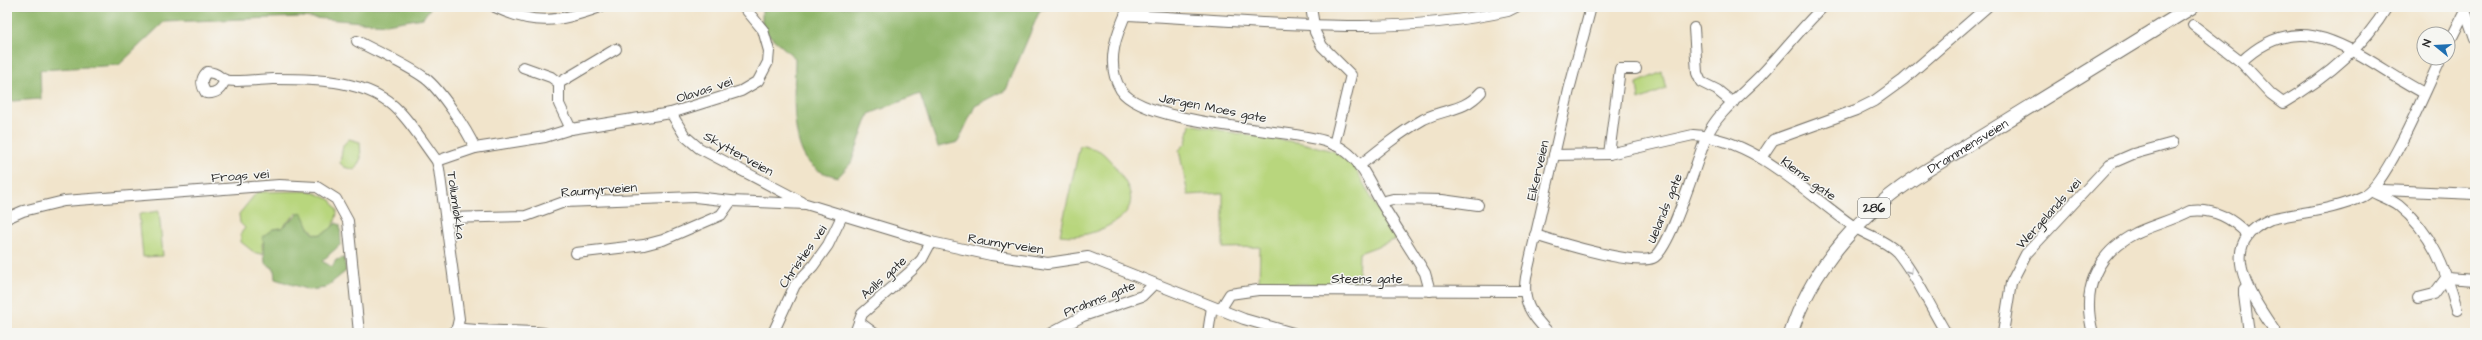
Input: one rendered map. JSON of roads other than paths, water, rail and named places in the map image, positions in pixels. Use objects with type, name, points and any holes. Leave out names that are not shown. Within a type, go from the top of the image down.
[{"type":"main road","name":"Drammensveien","points":[[1791,333],[1812,285],[1834,252],[1855,227],[1877,205],[1915,178],[2192,7]]},
{"type":"street","points":[[495,7],[516,17],[549,21],[562,19],[600,7]]},
{"type":"street","name":"Olavas vei","points":[[437,161],[475,148],[545,137],[571,128],[671,113],[741,91],[758,81],[768,62],[768,43],[763,30],[744,7]]},
{"type":"street","points":[[1311,7],[1315,32],[1322,46],[1351,76],[1334,145]]},
{"type":"street","points":[[1127,11],[1314,24],[1393,26],[1449,22],[1508,11],[1516,7]]},
{"type":"street","name":"Eikerveien","points":[[1549,333],[1528,310],[1524,291],[1535,235],[1591,7]]},
{"type":"street","name":"Uelands gate","points":[[1535,235],[1594,252],[1644,260],[1657,257],[1664,249],[1671,232],[1706,136],[1733,103],[1823,7]]},
{"type":"street","points":[[1761,158],[1773,140],[1850,113],[1874,101],[1903,80],[1987,7]]},
{"type":"street","points":[[2193,25],[2241,62],[2271,94],[2280,106],[2305,90],[2357,46],[2370,33],[2387,7]]},
{"type":"street","points":[[2466,8],[2475,39]]},
{"type":"street","points":[[2456,29],[2466,8]]},
{"type":"street","name":"Jørgen Moes gate","points":[[1127,11],[1118,28],[1115,41],[1114,69],[1122,91],[1139,104],[1173,115],[1291,134],[1334,145],[1351,155],[1425,273],[1430,291]]},
{"type":"street","points":[[1694,28],[1697,73],[1700,82],[1718,90],[1733,103]]},
{"type":"street","points":[[2241,62],[2258,42],[2274,29]]},
{"type":"street","points":[[2334,30],[2407,84],[2424,93]]},
{"type":"street","points":[[357,41],[413,70],[434,86],[468,132],[475,148]]},
{"type":"street","points":[[559,83],[616,49]]},
{"type":"street","points":[[2371,191],[2394,157],[2437,66]]},
{"type":"street","points":[[523,67],[551,78],[559,83]]},
{"type":"street","points":[[1609,154],[1620,69],[1636,69]]},
{"type":"street","name":"Tollumløkka","points":[[225,80],[275,79],[328,81],[352,85],[376,95],[399,111],[437,161],[447,218],[459,319],[455,330]]},
{"type":"street","points":[[559,83],[559,104],[571,128]]},
{"type":"street","points":[[1359,166],[1405,131],[1438,112],[1465,106],[1481,92]]},
{"type":"street","name":"Skytterveien","points":[[671,113],[685,136],[705,152],[806,204]]},
{"type":"street","name":"Klems gate","points":[[1554,155],[1609,154],[1630,151],[1676,137],[1706,136],[1742,148],[1761,158],[1855,227],[1884,242],[1896,252],[1911,273],[1946,333]]},
{"type":"street","name":"Wergelands vei","points":[[2003,333],[2011,283],[2026,254],[2110,164],[2157,146],[2173,143]]},
{"type":"street","name":"Frogs vei","points":[[7,218],[23,211],[64,201],[280,185],[317,187],[336,199],[348,220],[359,333]]},
{"type":"street","points":[[2371,191],[2397,204],[2430,240],[2440,258],[2457,310]]},
{"type":"street","points":[[2276,333],[2247,286],[2241,267],[2241,255],[2248,235],[2263,222],[2345,203],[2371,191],[2475,194]]},
{"type":"street","name":"Raumyrveien","points":[[447,218],[526,216],[564,202],[695,197],[731,201],[806,204],[931,242],[1037,263],[1088,257],[1216,308],[1293,333]]},
{"type":"street","points":[[1381,202],[1394,199],[1442,200],[1478,206]]},
{"type":"street","points":[[576,253],[644,245],[663,240],[721,215],[731,201]]},
{"type":"street","points":[[2093,333],[2088,310],[2089,294],[2094,275],[2106,255],[2119,243],[2137,233],[2190,211],[2199,210],[2225,216],[2248,235]]},
{"type":"street","name":"Christies vei","points":[[773,333],[795,285],[813,266],[828,245],[842,216]]},
{"type":"street","name":"Aalls gate","points":[[855,333],[862,314],[922,259],[931,242]]},
{"type":"street","points":[[2446,278],[2475,280]]},
{"type":"street","points":[[2418,298],[2434,294],[2446,278]]},
{"type":"street","name":"Prahms gate","points":[[1050,333],[1083,316],[1142,296],[1154,284]]},
{"type":"street","points":[[2247,286],[2244,289],[2244,295],[2249,333]]},
{"type":"street","name":"Steens gate","points":[[1216,308],[1226,298],[1237,292],[1524,291]]},
{"type":"street","points":[[1208,333],[1216,308]]},
{"type":"street","points":[[859,322],[874,333]]},
{"type":"street","points":[[455,330],[516,330],[544,333]]}]
